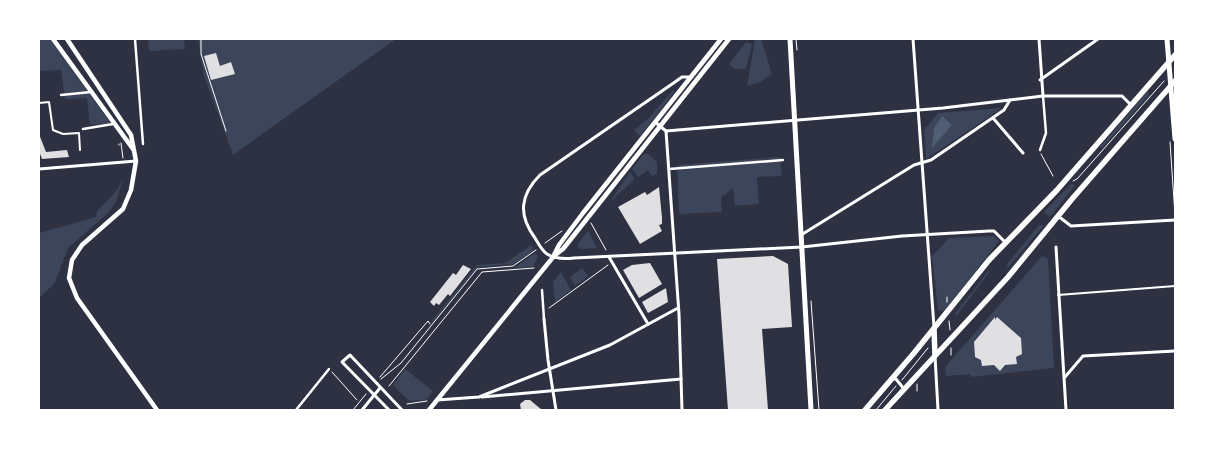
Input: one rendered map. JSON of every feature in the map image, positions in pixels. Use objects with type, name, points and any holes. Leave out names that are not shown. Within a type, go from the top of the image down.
[{"type":"main road","points":[[790,39],[811,410]]},
{"type":"main road","points":[[1167,39],[1173,83],[1175,134],[1173,139]]},
{"type":"main road","points":[[865,410],[1005,242],[1057,190],[1175,55]]},
{"type":"main road","points":[[886,410],[1060,218],[1173,83]]},
{"type":"main road","points":[[934,329],[935,355]]},
{"type":"street","points":[[53,39],[113,124],[134,150]]},
{"type":"street","points":[[67,39],[131,135],[136,161],[130,190],[123,210],[82,245],[74,256],[69,271],[73,291],[155,408]]},
{"type":"street","points":[[134,39],[143,144]]},
{"type":"street","points":[[554,256],[559,245],[721,39]]},
{"type":"street","points":[[430,410],[554,256],[563,249],[729,39]]},
{"type":"street","points":[[913,39],[934,329]]},
{"type":"street","points":[[1039,39],[1040,80],[1046,133],[1040,152]]},
{"type":"street","points":[[1040,80],[1098,39]]},
{"type":"street","points":[[690,77],[682,77],[667,87],[540,175],[529,186],[524,199],[523,213],[534,238],[546,254],[563,259],[802,246],[994,231],[1005,242]]},
{"type":"street","points":[[61,95],[91,92]]},
{"type":"street","points":[[655,122],[666,131],[918,110],[1043,96],[1122,96],[1131,105]]},
{"type":"street","points":[[801,235],[922,161],[931,160],[1004,110],[1010,100]]},
{"type":"street","points":[[993,118],[1023,153]]},
{"type":"street","points":[[83,129],[113,124]]},
{"type":"street","points":[[666,131],[678,308],[682,410]]},
{"type":"street","points":[[668,169],[783,160]]},
{"type":"street","points":[[39,169],[136,161]]},
{"type":"street","points":[[1060,218],[1071,226],[1175,220]]},
{"type":"street","points":[[1056,247],[1066,410]]},
{"type":"street","points":[[609,256],[648,324]]},
{"type":"street","points":[[542,290],[549,369],[556,410]]},
{"type":"street","points":[[479,397],[610,345],[678,308]]},
{"type":"street","points":[[1064,378],[1083,356],[1175,351]]},
{"type":"street","points":[[389,410],[342,362],[350,355],[402,410]]},
{"type":"street","points":[[935,355],[938,410]]},
{"type":"street","points":[[296,410],[329,369]]},
{"type":"street","points":[[437,400],[681,379]]},
{"type":"street","points":[[892,379],[896,379],[904,386],[904,389]]},
{"type":"street","points":[[362,410],[380,388]]},
{"type":"lane","points":[[39,103],[49,102],[53,130],[63,134],[79,133],[80,150]]},
{"type":"lane","points":[[1058,295],[1175,286]]},
{"type":"path","points":[[202,39],[201,54],[226,131]]},
{"type":"path","points":[[1077,179],[1164,81]]},
{"type":"path","points":[[1173,139],[1175,220]]},
{"type":"path","points":[[119,144],[123,154]]},
{"type":"path","points":[[1040,152],[1053,176]]},
{"type":"path","points":[[590,220],[606,250]]},
{"type":"path","points":[[544,244],[564,230]]},
{"type":"path","points":[[379,381],[401,363],[477,269],[515,265],[537,250]]},
{"type":"path","points":[[544,313],[605,265],[613,264]]},
{"type":"path","points":[[389,386],[482,272],[536,268]]},
{"type":"path","points":[[811,295],[819,410]]},
{"type":"path","points":[[380,377],[428,321],[430,324]]},
{"type":"path","points":[[949,321],[950,331]]},
{"type":"path","points":[[951,344],[951,354]]},
{"type":"path","points":[[926,353],[929,347]]},
{"type":"path","points":[[915,358],[916,371]]},
{"type":"path","points":[[329,369],[356,400]]},
{"type":"path","points":[[917,381],[918,391]]},
{"type":"path","points":[[353,410],[367,392]]},
{"type":"path","points":[[407,404],[427,401]]},
{"type":"shaded area","points":[[39,39],[50,39],[111,124],[90,125],[87,98],[65,99],[61,70],[39,71]]},
{"type":"shaded area","points":[[148,39],[184,39],[185,49],[149,51]]},
{"type":"shaded area","points":[[198,39],[396,39],[233,155],[204,76]]},
{"type":"shaded area","points":[[755,39],[761,39],[772,74],[760,82],[747,86]]},
{"type":"shaded area","points":[[746,42],[752,44],[746,69],[734,69],[729,64]]},
{"type":"shaded area","points":[[673,90],[675,91],[640,136],[634,130],[649,118]]},
{"type":"shaded area","points":[[1148,91],[1149,95],[1102,148],[1100,147]]},
{"type":"shaded area","points":[[1002,108],[926,159],[924,130],[938,113]]},
{"type":"shaded area","points":[[942,116],[952,125],[932,148],[934,128]]},
{"type":"shaded area","points":[[644,154],[648,154],[657,162],[657,174],[652,176],[648,170],[638,177],[632,169]]},
{"type":"shaded area","points":[[780,157],[782,176],[757,177],[759,204],[735,206],[733,188],[721,198],[722,212],[679,214],[677,165]]},
{"type":"shaded area","points":[[630,172],[635,179],[609,203]]},
{"type":"shaded area","points":[[125,173],[116,202],[108,213],[68,248],[55,283],[39,298],[39,233],[96,217],[97,211],[110,199]]},
{"type":"shaded area","points":[[1071,184],[1075,185],[1050,217],[1044,212]]},
{"type":"shaded area","points":[[1039,225],[1044,225],[1008,268],[1007,264]]},
{"type":"shaded area","points":[[588,231],[597,248],[579,249],[577,245]]},
{"type":"shaded area","points":[[994,236],[999,241],[944,311],[938,310],[932,256],[949,238]]},
{"type":"shaded area","points":[[531,245],[534,250],[514,264],[477,267],[431,322],[477,265],[506,263]]},
{"type":"shaded area","points":[[535,253],[538,256],[533,267],[514,268]]},
{"type":"shaded area","points":[[1042,256],[1048,259],[1054,368],[971,377],[971,374],[946,376],[945,367]]},
{"type":"shaded area","points":[[582,268],[588,276],[575,286],[570,277]]},
{"type":"shaded area","points":[[989,270],[989,273],[957,315],[954,315]]},
{"type":"shaded area","points":[[561,272],[571,290],[555,302],[553,282]]},
{"type":"shaded area","points":[[405,369],[433,391],[426,400],[409,401],[393,385]]},
{"type":"building","points":[[216,53],[220,66],[231,62],[235,74],[211,80],[204,56]]},
{"type":"building","points":[[39,134],[46,152],[67,150],[69,157],[42,159],[39,151]]},
{"type":"building","points":[[659,187],[662,224],[659,225],[662,231],[640,244],[618,207],[645,192],[647,195]]},
{"type":"building","points":[[773,256],[788,264],[792,327],[762,329],[768,410],[728,410],[717,259]]},
{"type":"building","points":[[650,263],[662,284],[639,298],[623,270],[632,265]]},
{"type":"building","points":[[463,265],[471,269],[450,296],[448,294],[439,305],[436,303],[434,306],[430,302],[453,273],[456,275]]},
{"type":"building","points":[[666,288],[668,302],[648,313],[642,302]]},
{"type":"building","points":[[995,317],[995,320],[997,317],[1021,338],[1022,354],[1016,357],[1017,364],[1005,365],[1000,371],[994,365],[982,366],[981,360],[975,357],[974,342]]},
{"type":"building","points":[[525,400],[530,400],[542,410],[521,410],[520,404]]}]
